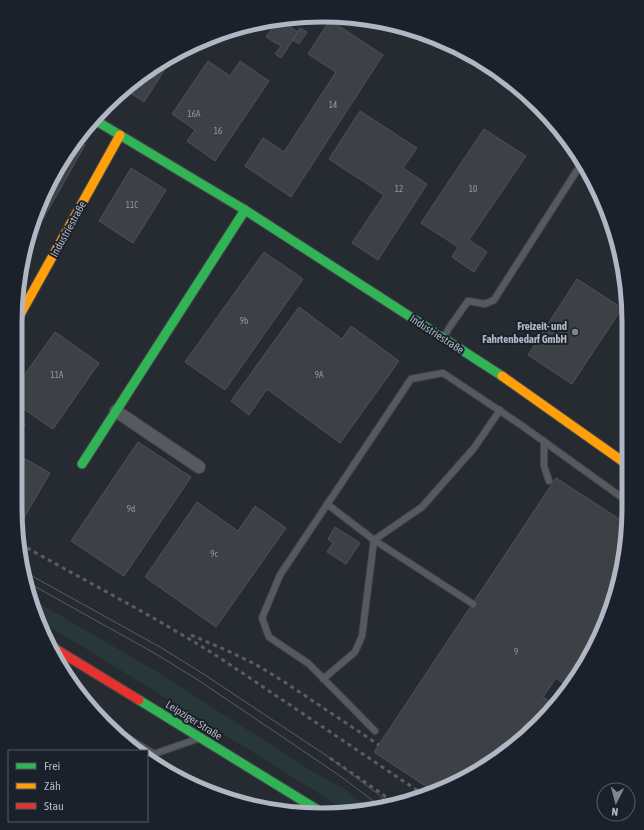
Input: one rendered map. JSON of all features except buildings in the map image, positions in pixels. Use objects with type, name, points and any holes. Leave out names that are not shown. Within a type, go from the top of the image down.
[{"type":"street","name":"Industriestraße","points":[[98,122],[245,210],[500,374],[622,461]]},
{"type":"street","name":"Industriestraße","points":[[23,310],[120,135]]},
{"type":"street","points":[[82,464],[245,210]]},
{"type":"street","points":[[116,411],[200,467]]},
{"type":"street","name":"Leipziger Straße","points":[[58,651],[316,808]]},
{"type":"lane","points":[[444,338],[449,328],[468,301],[485,304],[494,300],[579,167]]},
{"type":"lane","points":[[375,731],[309,664],[269,637],[262,618],[280,575],[411,379],[443,373],[500,410],[622,498]]},
{"type":"lane","points":[[323,678],[355,652],[362,636],[374,540],[422,507],[474,448],[500,410]]},
{"type":"lane","points":[[544,441],[544,466],[549,481]]},
{"type":"lane","points":[[327,504],[374,540],[473,604]]},
{"type":"lane","points":[[148,750],[154,754],[200,738]]},
{"type":"lane","points":[[132,740],[148,750]]},
{"type":"shaded area","points":[[37,602],[154,670],[320,776],[345,789],[364,805],[339,807],[45,624]]},
{"type":"tram line","points":[[30,575],[160,647],[202,673],[330,758],[386,801]]},
{"type":"tram line","points":[[32,585],[156,654],[198,680],[324,765],[376,803]]},
{"type":"railway","points":[[25,547],[193,641],[419,792]]},
{"type":"railway","points":[[191,635],[255,664],[379,745]]},
{"type":"railway","points":[[330,758],[391,800]]},
{"type":"traffic: fast","points":[[98,122],[245,210],[502,376]]},
{"type":"traffic: fast","points":[[82,464],[245,210]]},
{"type":"traffic: fast","points":[[139,700],[314,808]]},
{"type":"traffic: slow","points":[[23,310],[120,135]]},
{"type":"traffic: slow","points":[[502,376],[622,461]]},
{"type":"traffic: jam","points":[[58,651],[139,700]]},
{"type":"place","name":"Freizeit- und Fahrtenbedarf GmbH","points":[[575,332]]}]
